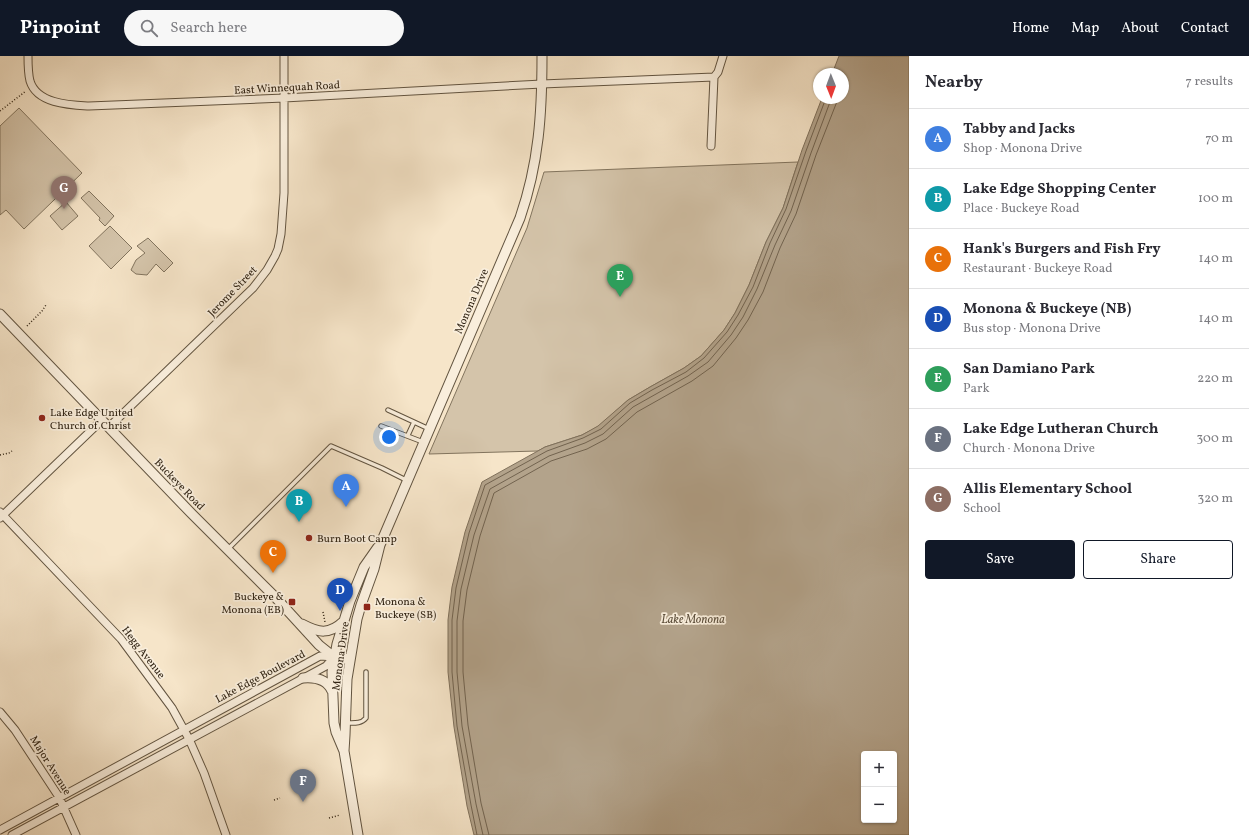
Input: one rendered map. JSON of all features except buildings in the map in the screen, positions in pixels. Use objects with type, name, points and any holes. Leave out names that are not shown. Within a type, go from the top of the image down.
[{"type":"street","points":[[28,56],[28,72],[35,89]]},
{"type":"street","name":"Jerome Street","points":[[109,427],[253,288],[267,270],[275,256],[278,249],[283,215],[284,56]]},
{"type":"street","name":"Monona Drive","points":[[344,751],[346,686],[350,659],[357,619],[374,569],[380,545],[520,218],[528,196],[540,131],[542,56]]},
{"type":"street","points":[[711,146],[714,77],[718,72],[723,56]]},
{"type":"street","name":"East Winnequah Road","points":[[35,89],[49,100],[66,105],[89,106],[714,77]]},
{"type":"street","name":"Buckeye Road","points":[[0,314],[324,649],[334,656],[350,659]]},
{"type":"street","points":[[1,515],[102,420]]},
{"type":"street","name":"Hegg Avenue","points":[[1,515],[121,639],[172,708],[189,739],[204,773],[226,835]]},
{"type":"street","name":"Monona Drive","points":[[358,835],[344,751],[336,732],[332,691],[332,672],[334,656],[350,601],[364,567],[380,545]]},
{"type":"street","points":[[297,622],[319,632],[324,632],[336,628],[344,621]]},
{"type":"street","name":"Lake Edge Boulevard","points":[[0,830],[320,656],[334,656]]},
{"type":"street","name":"Lake Edge Boulevard","points":[[12,835],[326,666],[334,656]]},
{"type":"street","points":[[303,678],[313,678],[324,681],[330,686],[332,691]]},
{"type":"street","name":"Major Avenue","points":[[0,712],[15,730],[64,806],[76,835]]},
{"type":"lane","points":[[388,410],[430,429]]},
{"type":"lane","points":[[408,435],[414,422]]},
{"type":"lane","points":[[382,426],[424,442]]},
{"type":"lane","points":[[228,550],[331,446],[408,481]]},
{"type":"lane","points":[[346,723],[359,723],[363,722],[366,718],[366,672]]},
{"type":"path","points":[[0,111],[35,89]]},
{"type":"path","points":[[27,326],[46,305]]},
{"type":"path","points":[[0,455],[12,451]]},
{"type":"path","points":[[323,612],[325,624]]},
{"type":"path","points":[[274,800],[280,798]]},
{"type":"path","points":[[329,818],[340,815]]},
{"type":"shaded area","points":[[19,108],[82,173],[24,229],[6,210],[0,215],[0,126]]},
{"type":"shaded area","points":[[798,162],[783,208],[766,242],[749,285],[735,313],[724,330],[701,356],[684,368],[628,400],[599,426],[582,435],[545,447],[538,451],[429,454],[527,228],[544,172]]},
{"type":"shaded area","points":[[89,191],[114,216],[105,226],[99,220],[100,218],[81,198]]},
{"type":"shaded area","points":[[66,202],[78,216],[62,230],[50,216]]},
{"type":"shaded area","points":[[110,226],[132,248],[111,269],[89,246]]},
{"type":"shaded area","points":[[148,238],[173,263],[164,272],[156,264],[147,275],[136,274],[131,270],[136,260],[145,253],[137,246]]},
{"type":"water","name":"Lake Monona","points":[[839,56],[909,56],[909,835],[474,835],[467,806],[454,727],[448,672],[448,620],[452,587],[465,532],[482,482],[545,447],[582,435],[598,426],[628,400],[684,368],[701,356],[724,330],[735,313],[749,285],[766,242],[783,208],[802,150],[820,104],[849,104],[849,68],[834,68]]},
{"type":"place","name":"Allis Elementary School","points":[[64,209]]},
{"type":"place","name":"San Damiano Park","points":[[620,297]]},
{"type":"place","name":"Lake Edge United Church of Christ","points":[[42,418]]},
{"type":"place","name":"Tabby and Jacks","points":[[346,507]]},
{"type":"place","name":"Lake Edge Shopping Center","points":[[299,522]]},
{"type":"place","name":"Burn Boot Camp","points":[[309,538]]},
{"type":"place","name":"Hank's Burgers and Fish Fry","points":[[273,573]]},
{"type":"place","name":"Buckeye & Monona (EB)","points":[[292,602]]},
{"type":"place","name":"Monona & Buckeye (SB)","points":[[367,607]]},
{"type":"place","name":"Monona & Buckeye (NB)","points":[[340,611]]},
{"type":"place","name":"Lake Edge Lutheran Church","points":[[303,802]]}]
